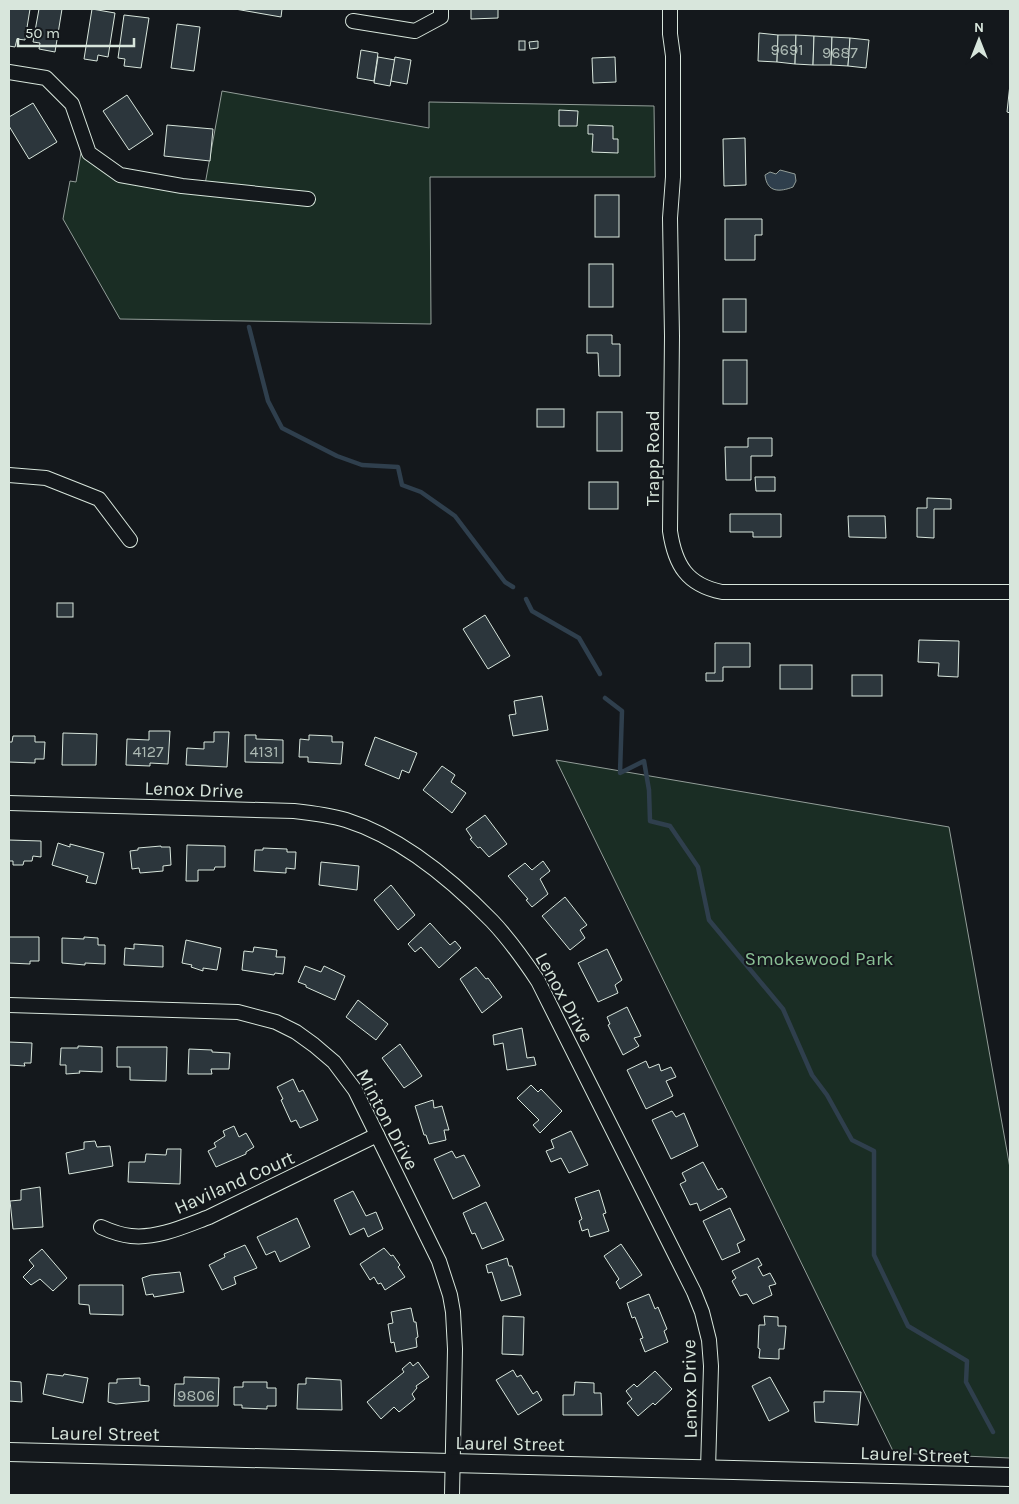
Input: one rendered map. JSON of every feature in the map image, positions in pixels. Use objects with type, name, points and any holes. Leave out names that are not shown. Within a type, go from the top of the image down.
[{"type":"street","points":[[353,21],[415,31],[441,17],[441,9]]},
{"type":"street","name":"Trapp Road","points":[[670,9],[670,34],[673,56],[673,167],[670,218],[672,336],[670,531],[678,564],[697,584],[710,590],[722,592],[1010,592]]},
{"type":"street","points":[[9,72],[46,78],[72,104],[89,153],[120,176],[182,186],[308,199]]},
{"type":"street","points":[[9,475],[46,478],[99,499],[130,540]]},
{"type":"street","name":"Lenox Drive","points":[[9,803],[294,811],[319,814],[347,820],[373,830],[398,844],[432,868],[466,896],[516,949],[538,981],[694,1292],[702,1312],[709,1340],[711,1366],[708,1469]]},
{"type":"street","name":"Minton Drive","points":[[9,1004],[238,1012],[276,1022],[296,1032],[314,1044],[334,1062],[355,1090],[439,1261],[450,1295],[455,1331],[452,1495]]},
{"type":"street","name":"Haviland Court","points":[[101,1227],[132,1236],[161,1233],[190,1224],[209,1217],[377,1135]]},
{"type":"street","name":"Laurel Street","points":[[9,1452],[1010,1478]]},
{"type":"green space","points":[[222,91],[429,128],[429,102],[654,106],[655,177],[430,177],[431,324],[120,319],[63,219],[70,181],[76,182],[83,141],[102,164],[204,190]]},
{"type":"green space","name":"Smokewood Park","points":[[556,760],[949,827],[1010,1168],[1010,1458],[894,1453]]},
{"type":"water","points":[[780,170],[795,174],[796,181],[793,187],[775,190],[768,185],[765,175],[770,172],[776,174]]},
{"type":"building","points":[[9,9],[30,9],[25,40],[17,39],[15,47],[9,46]]},
{"type":"building","points":[[39,9],[62,9],[55,52],[39,49],[40,43],[33,42]]},
{"type":"building","points":[[92,9],[115,13],[108,57],[98,55],[97,61],[84,59]]},
{"type":"building","points":[[235,9],[282,9],[281,17]]},
{"type":"building","points":[[471,9],[498,9],[498,18],[471,19]]},
{"type":"building","points":[[124,15],[149,18],[141,68],[124,66],[125,59],[118,58]]},
{"type":"building","points":[[177,24],[200,27],[194,71],[171,68]]},
{"type":"building","points":[[759,33],[778,35],[777,62],[758,61]]},
{"type":"building","points":[[778,35],[796,35],[795,64],[777,62]]},
{"type":"building","points":[[796,35],[814,36],[813,65],[795,64]]},
{"type":"building","points":[[814,36],[832,37],[831,65],[813,65]]},
{"type":"building","points":[[832,37],[850,38],[848,66],[831,65]]},
{"type":"building","points":[[850,38],[869,40],[866,68],[848,66]]},
{"type":"building","points":[[519,41],[525,41],[525,50],[519,50]]},
{"type":"building","points":[[538,41],[538,48],[530,49],[529,42]]},
{"type":"building","points":[[361,50],[378,53],[374,81],[357,78]]},
{"type":"building","points":[[378,57],[395,60],[390,86],[374,83]]},
{"type":"building","points":[[395,57],[411,60],[407,84],[391,81]]},
{"type":"building","points":[[615,57],[616,82],[593,83],[592,58]]},
{"type":"building","points":[[1010,84],[1010,113],[1007,112]]},
{"type":"building","points":[[127,95],[153,134],[129,150],[103,111]]},
{"type":"building","points":[[33,103],[57,142],[29,159],[9,126],[9,117]]},
{"type":"building","points":[[559,110],[578,111],[577,126],[559,126]]},
{"type":"building","points":[[167,125],[213,129],[210,161],[164,156]]},
{"type":"building","points":[[588,125],[613,126],[613,139],[618,139],[618,153],[592,152],[593,134],[588,134]]},
{"type":"building","points":[[745,138],[746,185],[724,186],[723,139]]},
{"type":"building","points":[[595,195],[619,195],[619,237],[595,237]]},
{"type":"building","points":[[725,219],[762,219],[762,235],[755,235],[755,260],[725,260]]},
{"type":"building","points":[[589,264],[613,264],[613,307],[589,307]]},
{"type":"building","points":[[723,299],[746,299],[746,332],[723,332]]},
{"type":"building","points":[[587,335],[612,335],[612,344],[620,344],[620,376],[599,376],[598,353],[587,353]]},
{"type":"building","points":[[723,360],[747,360],[747,404],[723,404]]},
{"type":"building","points":[[537,409],[564,409],[564,427],[537,427]]},
{"type":"building","points":[[597,412],[622,412],[622,451],[597,451]]},
{"type":"building","points":[[748,438],[772,438],[772,456],[751,456],[751,480],[726,480],[725,447],[748,447]]},
{"type":"building","points":[[755,477],[775,477],[775,491],[756,491]]},
{"type":"building","points":[[589,482],[618,482],[618,509],[589,509]]},
{"type":"building","points":[[927,498],[951,499],[951,509],[934,509],[934,538],[917,537],[917,508],[927,508]]},
{"type":"building","points":[[730,514],[781,514],[781,537],[753,537],[753,532],[730,532]]},
{"type":"building","points":[[848,516],[885,516],[886,538],[849,537]]},
{"type":"building","points":[[57,603],[73,603],[73,617],[57,617]]},
{"type":"building","points":[[485,615],[510,656],[488,669],[463,629]]},
{"type":"building","points":[[919,640],[959,641],[958,677],[938,676],[939,663],[918,662]]},
{"type":"building","points":[[715,643],[750,643],[750,667],[723,667],[723,681],[706,681],[706,673],[715,673]]},
{"type":"building","points":[[780,665],[812,665],[812,689],[780,689]]},
{"type":"building","points":[[852,675],[882,675],[882,696],[852,696]]},
{"type":"building","points":[[542,696],[548,730],[513,736],[509,715],[516,714],[514,701]]},
{"type":"building","points":[[149,731],[170,731],[168,764],[150,763],[150,766],[126,765],[127,739],[149,740]]},
{"type":"building","points":[[214,732],[229,732],[227,767],[186,765],[187,748],[204,749],[204,742],[214,742]]},
{"type":"building","points":[[63,733],[97,734],[96,765],[62,765]]},
{"type":"building","points":[[245,735],[256,735],[256,739],[283,740],[283,763],[245,762]]},
{"type":"building","points":[[309,735],[332,736],[332,742],[343,742],[341,764],[308,762],[308,757],[299,757],[300,739],[309,740]]},
{"type":"building","points":[[13,736],[35,736],[35,742],[45,742],[44,759],[35,759],[35,763],[9,762],[9,742],[12,742]]},
{"type":"building","points":[[375,737],[417,753],[409,773],[402,770],[399,779],[365,765]]},
{"type":"building","points":[[442,766],[455,775],[451,782],[466,793],[452,813],[423,790]]},
{"type":"building","points":[[485,815],[507,844],[489,857],[470,839],[472,838],[466,829]]},
{"type":"building","points":[[9,840],[41,841],[41,857],[33,856],[32,861],[24,861],[23,865],[13,865],[13,861],[9,861]]},
{"type":"building","points":[[58,843],[70,847],[70,844],[104,853],[96,884],[86,882],[88,876],[52,865]]},
{"type":"building","points":[[187,845],[225,846],[225,867],[215,867],[214,870],[198,870],[198,881],[186,881]]},
{"type":"building","points":[[170,847],[171,865],[163,866],[163,871],[140,873],[139,868],[132,869],[130,851],[138,850],[138,848]]},
{"type":"building","points":[[263,848],[287,849],[287,852],[296,852],[295,869],[286,868],[286,873],[254,871],[255,850],[263,850]]},
{"type":"building","points":[[543,861],[550,871],[540,879],[548,894],[532,907],[526,900],[528,899],[508,876],[525,863],[532,870]]},
{"type":"building","points":[[321,862],[359,866],[357,890],[319,885]]},
{"type":"building","points":[[391,885],[415,915],[398,930],[374,900]]},
{"type":"building","points":[[565,897],[587,925],[580,930],[585,938],[570,950],[542,916]]},
{"type":"building","points":[[430,923],[450,945],[455,941],[461,948],[439,968],[421,947],[415,952],[408,944]]},
{"type":"building","points":[[9,937],[39,937],[39,961],[30,961],[30,964],[9,963]]},
{"type":"building","points":[[84,937],[98,938],[98,945],[105,945],[105,964],[62,963],[62,938],[84,939]]},
{"type":"building","points":[[186,940],[221,948],[217,970],[203,968],[203,971],[191,967],[192,965],[182,963]]},
{"type":"building","points":[[134,944],[163,946],[163,967],[124,965],[125,948],[134,949]]},
{"type":"building","points":[[254,947],[277,950],[276,957],[285,957],[283,974],[275,973],[274,975],[242,970],[244,951],[253,952]]},
{"type":"building","points":[[607,949],[622,980],[615,985],[618,993],[598,1002],[578,963]]},
{"type":"building","points":[[305,966],[321,972],[324,966],[345,976],[335,1000],[298,982]]},
{"type":"building","points":[[476,967],[486,979],[488,978],[502,997],[482,1013],[460,979]]},
{"type":"building","points":[[358,1000],[388,1024],[376,1040],[346,1017]]},
{"type":"building","points":[[627,1007],[641,1036],[634,1038],[639,1046],[623,1055],[608,1025],[610,1024],[607,1017]]},
{"type":"building","points":[[522,1028],[527,1058],[534,1057],[536,1065],[507,1070],[503,1043],[494,1045],[493,1035]]},
{"type":"building","points":[[9,1042],[32,1043],[31,1063],[24,1063],[25,1066],[9,1065]]},
{"type":"building","points":[[400,1044],[422,1076],[404,1088],[382,1058]]},
{"type":"building","points":[[78,1046],[102,1047],[102,1072],[79,1071],[80,1073],[66,1074],[66,1065],[60,1065],[61,1048],[78,1048]]},
{"type":"building","points":[[117,1047],[167,1047],[166,1081],[130,1080],[130,1067],[117,1067]]},
{"type":"building","points":[[189,1049],[230,1053],[229,1069],[211,1069],[212,1074],[188,1074]]},
{"type":"building","points":[[646,1061],[649,1068],[659,1064],[661,1071],[671,1067],[676,1077],[666,1081],[673,1096],[646,1109],[627,1070]]},
{"type":"building","points":[[293,1079],[299,1092],[303,1090],[318,1120],[300,1128],[296,1120],[291,1122],[277,1087]]},
{"type":"building","points":[[531,1085],[538,1092],[541,1089],[562,1111],[540,1133],[533,1125],[539,1120],[517,1098]]},
{"type":"building","points":[[433,1100],[434,1108],[442,1106],[449,1130],[444,1130],[446,1140],[429,1144],[426,1135],[424,1135],[415,1106]]},
{"type":"building","points":[[672,1111],[676,1117],[684,1113],[698,1146],[671,1159],[652,1120]]},
{"type":"building","points":[[234,1126],[239,1137],[246,1133],[254,1147],[246,1152],[246,1154],[216,1167],[208,1151],[216,1147],[214,1143],[225,1136],[223,1131]]},
{"type":"building","points":[[571,1131],[588,1165],[569,1173],[561,1158],[551,1162],[546,1151],[554,1148],[551,1140]]},
{"type":"building","points":[[95,1141],[97,1147],[110,1146],[113,1166],[69,1174],[66,1153],[84,1149],[84,1142]]},
{"type":"building","points":[[167,1149],[181,1149],[180,1184],[128,1182],[129,1162],[145,1162],[146,1154],[166,1155]]},
{"type":"building","points":[[452,1151],[456,1158],[464,1155],[480,1186],[453,1199],[434,1159]]},
{"type":"building","points":[[703,1162],[718,1190],[722,1188],[727,1197],[700,1211],[697,1203],[690,1205],[680,1184],[686,1181],[682,1173]]},
{"type":"building","points":[[40,1187],[43,1227],[13,1229],[10,1201],[21,1200],[21,1190]]},
{"type":"building","points":[[599,1190],[606,1213],[603,1214],[609,1231],[590,1237],[588,1229],[582,1231],[579,1221],[582,1219],[575,1198]]},
{"type":"building","points":[[353,1191],[366,1216],[376,1212],[383,1229],[368,1237],[364,1228],[350,1235],[334,1200]]},
{"type":"building","points":[[486,1202],[504,1240],[482,1249],[475,1233],[472,1234],[463,1213]]},
{"type":"building","points":[[730,1208],[745,1240],[737,1244],[740,1252],[722,1260],[703,1221]]},
{"type":"building","points":[[297,1218],[310,1247],[280,1262],[275,1251],[266,1255],[257,1237]]},
{"type":"building","points":[[621,1244],[642,1275],[620,1289],[616,1282],[619,1279],[604,1256]]},
{"type":"building","points":[[245,1245],[257,1268],[234,1277],[236,1284],[222,1290],[209,1265],[225,1257],[224,1254]]},
{"type":"building","points":[[384,1248],[391,1256],[393,1255],[405,1277],[385,1290],[374,1277],[370,1280],[360,1264]]},
{"type":"building","points":[[42,1249],[67,1278],[53,1291],[40,1279],[31,1285],[23,1277],[34,1266],[29,1260]]},
{"type":"building","points":[[507,1258],[509,1266],[512,1266],[521,1295],[501,1301],[492,1272],[488,1273],[486,1265]]},
{"type":"building","points":[[758,1258],[762,1265],[758,1267],[763,1276],[770,1273],[776,1284],[769,1286],[772,1295],[753,1304],[747,1294],[740,1296],[732,1281],[736,1278],[732,1271]]},
{"type":"building","points":[[180,1272],[184,1292],[154,1297],[153,1294],[146,1295],[142,1278],[151,1275]]},
{"type":"building","points":[[79,1285],[123,1285],[123,1315],[90,1314],[89,1305],[79,1304]]},
{"type":"building","points":[[649,1294],[655,1309],[658,1307],[667,1329],[664,1331],[668,1342],[645,1352],[640,1339],[643,1338],[635,1317],[632,1318],[627,1303]]},
{"type":"building","points":[[411,1308],[414,1322],[416,1322],[417,1347],[396,1352],[394,1342],[391,1343],[388,1324],[393,1323],[391,1312]]},
{"type":"building","points":[[503,1316],[524,1317],[523,1355],[502,1354]]},
{"type":"building","points":[[764,1316],[778,1317],[778,1326],[786,1326],[784,1349],[779,1349],[779,1359],[759,1358],[759,1325],[765,1325]]},
{"type":"building","points":[[410,1362],[413,1366],[418,1362],[429,1377],[416,1386],[417,1388],[412,1394],[415,1399],[399,1412],[394,1407],[381,1419],[367,1402],[404,1372],[402,1369]]},
{"type":"building","points":[[513,1370],[517,1377],[521,1375],[533,1394],[537,1391],[542,1400],[518,1415],[496,1380]]},
{"type":"building","points":[[655,1371],[672,1389],[655,1405],[653,1403],[638,1416],[627,1403],[632,1399],[626,1391],[634,1384],[637,1387]]},
{"type":"building","points":[[47,1374],[63,1376],[64,1374],[88,1378],[83,1403],[43,1394]]},
{"type":"building","points":[[184,1377],[219,1378],[218,1406],[174,1406],[175,1384],[184,1384]]},
{"type":"building","points":[[770,1377],[789,1411],[769,1421],[752,1386]]},
{"type":"building","points":[[140,1378],[140,1385],[149,1386],[149,1401],[116,1404],[108,1402],[109,1383],[117,1383],[117,1379]]},
{"type":"building","points":[[306,1378],[341,1380],[342,1410],[297,1409],[298,1384],[306,1384]]},
{"type":"building","points":[[9,1381],[21,1382],[22,1402],[9,1401]]},
{"type":"building","points":[[243,1382],[267,1382],[267,1388],[276,1388],[276,1406],[267,1406],[267,1409],[242,1408],[242,1405],[234,1405],[234,1387],[243,1387]]},
{"type":"building","points":[[575,1382],[594,1383],[594,1393],[601,1393],[602,1415],[563,1415],[563,1395],[574,1395]]},
{"type":"building","points":[[824,1391],[861,1392],[858,1425],[815,1422],[814,1402],[824,1402]]},
{"type":"waterway","points":[[249,327],[268,401],[282,428],[337,456],[362,465],[398,467],[402,485],[421,492],[455,516],[505,582],[513,587]]},
{"type":"waterway","points":[[526,599],[532,611],[579,638],[600,674]]},
{"type":"waterway","points":[[605,698],[622,711],[620,773],[644,761],[649,790],[650,821],[670,826],[698,867],[709,920],[783,1009],[812,1075],[827,1095],[852,1140],[874,1151],[874,1255],[908,1326],[967,1361],[966,1382],[993,1432]]}]
